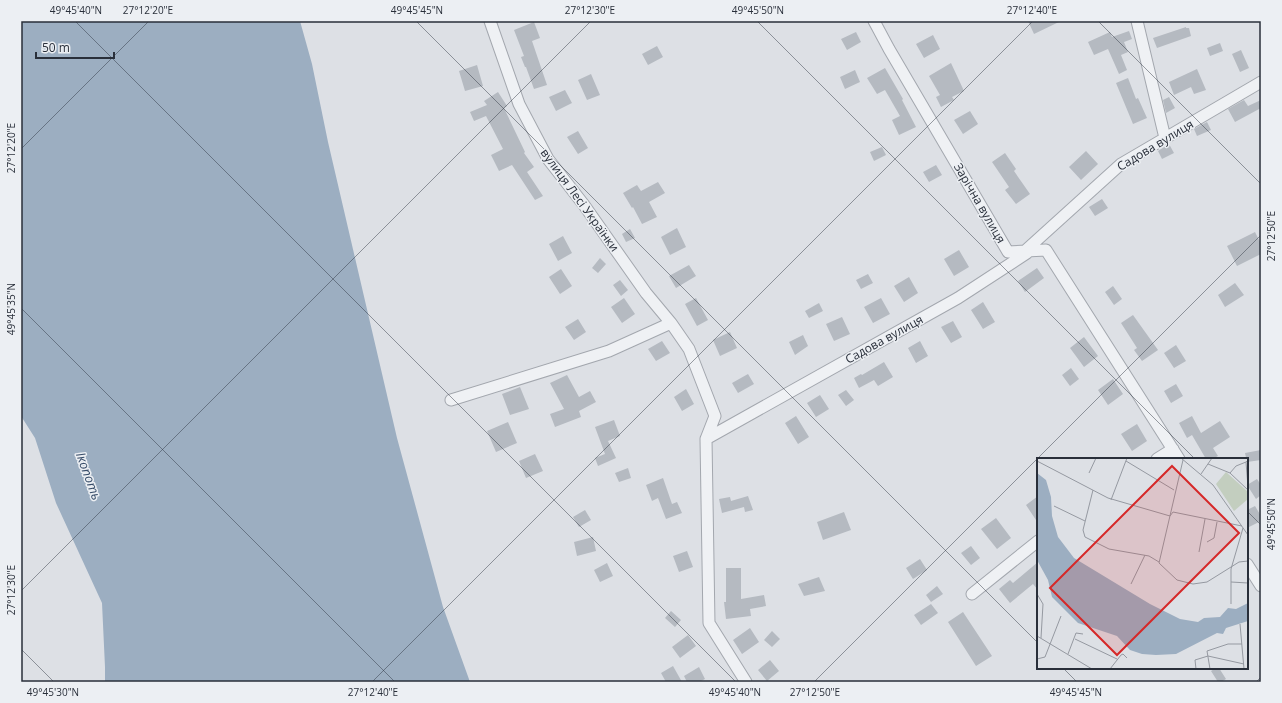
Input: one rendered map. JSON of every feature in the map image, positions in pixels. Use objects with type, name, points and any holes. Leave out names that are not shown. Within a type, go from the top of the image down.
[{"type":"street","name":"вулиця Лесі Українки","points":[[490,21],[519,104],[548,159],[584,205],[646,293],[671,323],[689,349],[715,416],[706,439]]},
{"type":"street","name":"Зарічна вулиця","points":[[874,21],[1008,252],[1046,250],[1178,458]]},
{"type":"street","points":[[1137,21],[1165,138]]},
{"type":"street","name":"Садова вулиця","points":[[706,439],[958,298],[1026,253],[1026,250],[1121,164],[1261,82]]},
{"type":"street","points":[[451,400],[609,351],[671,323]]},
{"type":"street","points":[[706,439],[709,624],[746,682]]},
{"type":"street","points":[[1159,458],[1173,449]]},
{"type":"street","points":[[972,594],[1037,542]]},
{"type":"street","points":[[1248,566],[1261,586]]},
{"type":"water","name":"Ікопоть","points":[[21,21],[300,21],[312,64],[328,142],[397,438],[443,607],[470,682],[105,682],[102,603],[56,503],[35,438],[21,416]]},
{"type":"building","points":[[1028,21],[1061,21],[1034,34]]},
{"type":"building","points":[[534,22],[540,38],[532,41],[547,85],[534,89],[521,57],[524,56],[514,30]]},
{"type":"building","points":[[1186,27],[1189,28],[1191,36],[1157,48],[1153,38]]},
{"type":"building","points":[[1129,31],[1132,39],[1124,42],[1128,52],[1121,55],[1127,70],[1119,74],[1108,49],[1094,55],[1088,42],[1110,32],[1112,37]]},
{"type":"building","points":[[856,32],[861,42],[847,50],[841,39]]},
{"type":"building","points":[[933,35],[940,49],[924,58],[916,44]]},
{"type":"building","points":[[1220,43],[1223,51],[1210,56],[1207,48]]},
{"type":"building","points":[[657,46],[663,57],[648,65],[642,54]]},
{"type":"building","points":[[1241,50],[1249,68],[1240,72],[1232,54]]},
{"type":"building","points":[[951,63],[964,91],[952,97],[954,100],[941,107],[936,97],[940,95],[929,76]]},
{"type":"building","points":[[477,65],[483,86],[465,91],[459,71]]},
{"type":"building","points":[[885,68],[903,99],[902,100],[916,127],[899,135],[892,120],[900,116],[885,90],[877,94],[867,78]]},
{"type":"building","points":[[1197,69],[1206,90],[1194,94],[1191,87],[1174,95],[1169,82]]},
{"type":"building","points":[[855,70],[860,82],[845,89],[840,77]]},
{"type":"building","points":[[591,74],[600,95],[587,100],[578,80]]},
{"type":"building","points":[[1128,78],[1136,99],[1138,98],[1147,118],[1133,124],[1116,83]]},
{"type":"building","points":[[565,90],[572,103],[556,111],[549,97]]},
{"type":"building","points":[[498,92],[507,106],[504,108],[525,152],[524,153],[534,167],[527,172],[543,196],[535,200],[512,165],[499,171],[491,155],[503,149],[486,116],[474,121],[470,112],[487,105],[484,101]]},
{"type":"building","points":[[1169,97],[1175,108],[1166,113],[1163,100]]},
{"type":"building","points":[[1244,100],[1248,106],[1261,100],[1261,108],[1235,122],[1228,109]]},
{"type":"building","points":[[970,111],[978,124],[963,134],[954,120]]},
{"type":"building","points":[[1207,122],[1211,130],[1197,136],[1194,129]]},
{"type":"building","points":[[578,131],[588,148],[578,154],[567,137]]},
{"type":"building","points":[[1169,144],[1174,153],[1162,159],[1158,151]]},
{"type":"building","points":[[882,147],[886,155],[874,161],[870,152]]},
{"type":"building","points":[[1086,151],[1098,164],[1081,180],[1069,167]]},
{"type":"building","points":[[1005,153],[1016,169],[1014,171],[1030,194],[1016,204],[1005,190],[1009,187],[992,162]]},
{"type":"building","points":[[936,165],[942,175],[929,182],[923,172]]},
{"type":"building","points":[[658,182],[665,193],[649,202],[657,217],[642,224],[633,207],[632,208],[623,193],[637,185],[641,191]]},
{"type":"building","points":[[1102,199],[1108,208],[1095,216],[1089,207]]},
{"type":"building","points":[[677,228],[686,247],[670,255],[661,237]]},
{"type":"building","points":[[630,229],[635,238],[626,242],[622,234]]},
{"type":"building","points":[[1255,232],[1261,244],[1261,254],[1237,266],[1227,246]]},
{"type":"building","points":[[563,236],[572,253],[558,261],[549,244]]},
{"type":"building","points":[[959,250],[969,267],[954,276],[944,259]]},
{"type":"building","points":[[600,258],[606,264],[598,273],[592,268]]},
{"type":"building","points":[[689,265],[696,276],[676,288],[669,276]]},
{"type":"building","points":[[1037,268],[1044,278],[1025,292],[1018,281]]},
{"type":"building","points":[[561,269],[572,286],[560,294],[549,277]]},
{"type":"building","points":[[868,274],[873,283],[861,289],[856,280]]},
{"type":"building","points":[[909,277],[918,293],[904,302],[894,286]]},
{"type":"building","points":[[620,280],[628,290],[621,296],[613,285]]},
{"type":"building","points":[[1235,283],[1244,295],[1225,307],[1218,295]]},
{"type":"building","points":[[1113,286],[1122,299],[1114,305],[1105,292]]},
{"type":"building","points":[[624,298],[635,314],[622,323],[611,307]]},
{"type":"building","points":[[696,298],[708,320],[697,326],[685,304]]},
{"type":"building","points":[[881,298],[890,314],[873,323],[864,307]]},
{"type":"building","points":[[983,302],[995,322],[983,329],[971,310]]},
{"type":"building","points":[[819,303],[823,311],[809,318],[805,311]]},
{"type":"building","points":[[1133,315],[1158,350],[1142,361],[1134,350],[1137,348],[1121,323]]},
{"type":"building","points":[[842,317],[850,334],[834,341],[826,324]]},
{"type":"building","points":[[578,319],[586,332],[574,340],[565,327]]},
{"type":"building","points":[[953,321],[962,337],[951,343],[941,327]]},
{"type":"building","points":[[730,332],[737,348],[720,356],[713,340]]},
{"type":"building","points":[[803,335],[808,346],[795,355],[789,342]]},
{"type":"building","points":[[1084,337],[1098,356],[1084,367],[1070,348]]},
{"type":"building","points":[[662,341],[670,353],[656,361],[648,349]]},
{"type":"building","points":[[920,341],[928,356],[916,363],[908,348]]},
{"type":"building","points":[[1176,345],[1186,361],[1174,368],[1164,353]]},
{"type":"building","points":[[884,362],[893,377],[878,386],[874,380],[859,388],[854,378]]},
{"type":"building","points":[[1071,368],[1079,379],[1070,386],[1062,375]]},
{"type":"building","points":[[748,374],[754,384],[738,393],[732,383]]},
{"type":"building","points":[[567,375],[579,397],[590,391],[596,402],[579,411],[581,417],[555,427],[550,414],[564,409],[550,383]]},
{"type":"building","points":[[1113,379],[1123,394],[1108,405],[1098,390]]},
{"type":"building","points":[[1176,384],[1183,396],[1171,403],[1164,391]]},
{"type":"building","points":[[520,387],[529,409],[510,415],[502,394]]},
{"type":"building","points":[[686,389],[694,404],[682,411],[674,397]]},
{"type":"building","points":[[846,390],[854,400],[846,406],[838,395]]},
{"type":"building","points":[[820,395],[829,409],[816,417],[807,403]]},
{"type":"building","points":[[796,416],[809,437],[798,444],[785,423]]},
{"type":"building","points":[[1192,416],[1201,433],[1220,421],[1230,437],[1213,448],[1218,456],[1214,458],[1205,458],[1192,435],[1187,438],[1179,423]]},
{"type":"building","points":[[614,420],[620,436],[608,441],[616,458],[598,466],[595,458],[605,454],[595,427]]},
{"type":"building","points":[[508,422],[517,443],[496,452],[487,431]]},
{"type":"building","points":[[1137,424],[1147,441],[1132,451],[1121,434]]},
{"type":"building","points":[[1261,450],[1261,460],[1248,462],[1248,458],[1246,458],[1245,453]]},
{"type":"building","points":[[535,454],[543,471],[526,478],[519,461]]},
{"type":"building","points":[[628,468],[631,478],[619,482],[615,473]]},
{"type":"building","points":[[663,478],[672,504],[677,502],[682,513],[666,519],[658,498],[652,501],[646,485]]},
{"type":"building","points":[[1257,479],[1261,485],[1261,495],[1256,499],[1248,484]]},
{"type":"building","points":[[748,496],[753,510],[745,512],[744,507],[722,513],[719,499],[730,497],[731,501]]},
{"type":"building","points":[[1037,497],[1037,522],[1026,505]]},
{"type":"building","points":[[1255,506],[1261,516],[1261,521],[1248,528],[1248,510]]},
{"type":"building","points":[[585,510],[591,520],[579,527],[573,517]]},
{"type":"building","points":[[844,512],[851,530],[823,540],[817,522]]},
{"type":"building","points":[[996,518],[1011,538],[997,549],[981,529]]},
{"type":"building","points":[[593,537],[596,551],[577,556],[574,542]]},
{"type":"building","points":[[971,546],[980,558],[971,565],[961,553]]},
{"type":"building","points":[[687,551],[693,567],[679,572],[673,556]]},
{"type":"building","points":[[920,559],[927,570],[913,579],[906,568]]},
{"type":"building","points":[[607,563],[613,576],[600,582],[594,570]]},
{"type":"building","points":[[1037,563],[1037,589],[1033,584],[1010,603],[999,589],[1010,580],[1013,583]]},
{"type":"building","points":[[726,568],[741,568],[741,599],[764,595],[766,606],[750,609],[751,616],[726,619],[724,602],[726,602]]},
{"type":"building","points":[[819,577],[825,591],[804,596],[798,584]]},
{"type":"building","points":[[937,586],[943,594],[931,602],[926,595]]},
{"type":"building","points":[[931,604],[938,613],[921,625],[914,615]]},
{"type":"building","points":[[671,611],[681,620],[675,627],[665,618]]},
{"type":"building","points":[[963,612],[992,656],[976,666],[948,622]]},
{"type":"building","points":[[750,628],[759,642],[742,654],[733,640]]},
{"type":"building","points":[[772,631],[780,639],[772,647],[764,640]]},
{"type":"building","points":[[688,635],[696,646],[680,658],[672,647]]},
{"type":"building","points":[[770,660],[779,671],[767,681],[758,670]]},
{"type":"building","points":[[673,666],[682,682],[666,682],[661,673]]},
{"type":"building","points":[[699,667],[705,679],[699,682],[687,682],[684,676]]},
{"type":"building","points":[[1220,669],[1226,679],[1218,682],[1211,671]]}]
